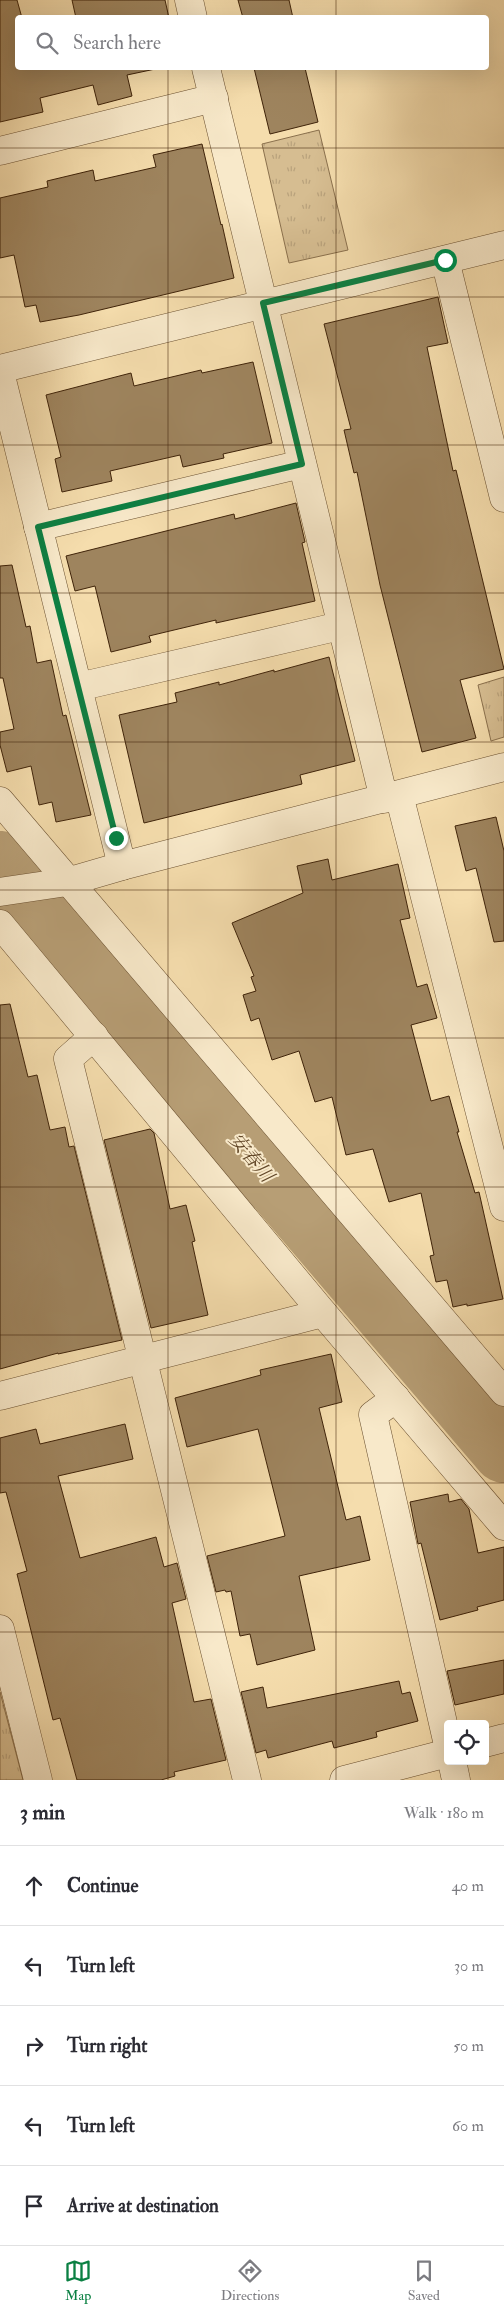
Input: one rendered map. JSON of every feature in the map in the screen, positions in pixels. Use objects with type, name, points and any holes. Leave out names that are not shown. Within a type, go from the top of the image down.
[{"type":"street","points":[[189,0],[192,15]]},
{"type":"street","points":[[207,70],[340,626],[391,797],[504,1207]]},
{"type":"street","points":[[0,151],[214,98]]},
{"type":"street","points":[[122,866],[0,371],[263,303],[504,245]]},
{"type":"street","points":[[445,260],[504,498]]},
{"type":"street","points":[[38,527],[302,464]]},
{"type":"street","points":[[78,687],[340,626]]},
{"type":"street","points":[[0,892],[59,884],[504,767]]},
{"type":"street","points":[[0,801],[59,884],[504,1392]]},
{"type":"street","points":[[0,924],[323,1313],[504,1526]]},
{"type":"street","points":[[94,1036],[68,1059],[247,1780]]},
{"type":"street","points":[[0,1396],[323,1313]]},
{"type":"street","points":[[396,1398],[373,1415],[444,1727]]},
{"type":"street","points":[[0,1630],[38,1780]]},
{"type":"street","points":[[489,1742],[504,1738]]},
{"type":"street","points":[[344,1780],[444,1754]]},
{"type":"street","points":[[453,1765],[456,1780]]},
{"type":"green space","points":[[319,130],[348,250],[289,263],[262,144]]},
{"type":"green space","points":[[504,677],[504,737],[491,741],[478,685]]},
{"type":"green space","points":[[0,1692],[23,1780],[0,1780]]},
{"type":"building","points":[[0,0],[17,0],[21,15],[15,15],[15,70],[151,70],[127,75],[132,96],[98,105],[93,85],[40,98],[43,112],[0,122]]},
{"type":"building","points":[[72,0],[165,0],[168,15],[75,15]]},
{"type":"building","points":[[238,0],[289,0],[292,15],[242,15]]},
{"type":"building","points":[[254,70],[305,70],[318,122],[270,134]]},
{"type":"building","points":[[202,144],[234,278],[79,315],[40,322],[36,305],[25,307],[14,255],[0,258],[0,198],[48,187],[47,181],[93,170],[95,181],[156,167],[153,155]]},
{"type":"building","points":[[438,297],[448,343],[427,347],[453,471],[456,470],[504,669],[460,680],[476,738],[422,752],[380,585],[357,472],[354,473],[344,430],[351,429],[324,324]]},
{"type":"building","points":[[253,362],[272,443],[223,454],[224,458],[183,467],[180,455],[110,471],[112,481],[62,492],[55,459],[61,457],[46,395],[131,373],[134,386],[201,370],[202,373]]},
{"type":"building","points":[[296,503],[305,542],[302,543],[315,601],[216,623],[216,620],[149,636],[151,642],[111,652],[95,586],[75,591],[66,556],[234,514],[235,519]]},
{"type":"building","points":[[12,565],[26,627],[30,626],[37,663],[51,660],[63,716],[66,715],[91,815],[56,822],[52,802],[39,805],[31,766],[7,772],[0,745],[0,732],[14,729],[3,678],[0,678],[0,566]]},
{"type":"building","points":[[329,657],[355,761],[300,775],[302,784],[144,823],[119,715],[177,702],[175,693],[219,682],[219,685]]},
{"type":"building","points":[[496,817],[504,851],[504,941],[494,942],[476,868],[466,871],[455,826]]},
{"type":"building","points":[[328,859],[332,880],[398,864],[410,918],[400,920],[417,987],[427,984],[437,1018],[411,1025],[431,1101],[449,1096],[459,1132],[457,1132],[475,1193],[479,1192],[503,1299],[453,1307],[447,1280],[436,1282],[430,1256],[434,1255],[421,1193],[389,1202],[373,1149],[346,1155],[332,1097],[315,1102],[299,1051],[272,1060],[259,1018],[251,1021],[243,995],[256,991],[251,977],[254,976],[232,923],[303,893],[297,866]]},
{"type":"building","points":[[10,1004],[28,1077],[37,1075],[50,1130],[65,1127],[69,1147],[74,1146],[122,1340],[58,1353],[0,1369],[0,1005]]},
{"type":"building","points":[[150,1129],[154,1133],[170,1209],[186,1205],[195,1241],[192,1242],[208,1315],[151,1328],[104,1140]]},
{"type":"building","points":[[331,1354],[342,1402],[319,1408],[346,1520],[360,1516],[370,1560],[299,1576],[315,1650],[257,1665],[250,1634],[240,1636],[231,1591],[216,1592],[207,1556],[285,1536],[258,1429],[187,1447],[175,1398],[261,1375],[260,1370]]},
{"type":"building","points":[[125,1424],[133,1459],[58,1476],[80,1558],[156,1537],[164,1567],[177,1563],[186,1599],[172,1603],[194,1702],[211,1699],[226,1760],[174,1772],[175,1776],[161,1780],[77,1780],[60,1718],[53,1720],[17,1574],[27,1571],[6,1492],[0,1493],[0,1438],[36,1429],[40,1444]]},
{"type":"building","points":[[448,1494],[449,1502],[461,1499],[469,1509],[478,1553],[504,1547],[504,1600],[477,1607],[478,1610],[440,1620],[421,1543],[418,1544],[410,1502]]},
{"type":"building","points":[[504,1660],[504,1694],[455,1705],[447,1671]]},
{"type":"building","points":[[399,1681],[402,1694],[410,1692],[418,1721],[376,1732],[377,1737],[334,1748],[332,1741],[268,1758],[266,1750],[256,1753],[241,1692],[263,1687],[267,1708]]},
{"type":"waterway","name":"安春川","points":[[0,862],[504,1452]]},
{"type":"route","points":[[116,838],[38,527],[302,464],[263,303],[445,260]]}]
